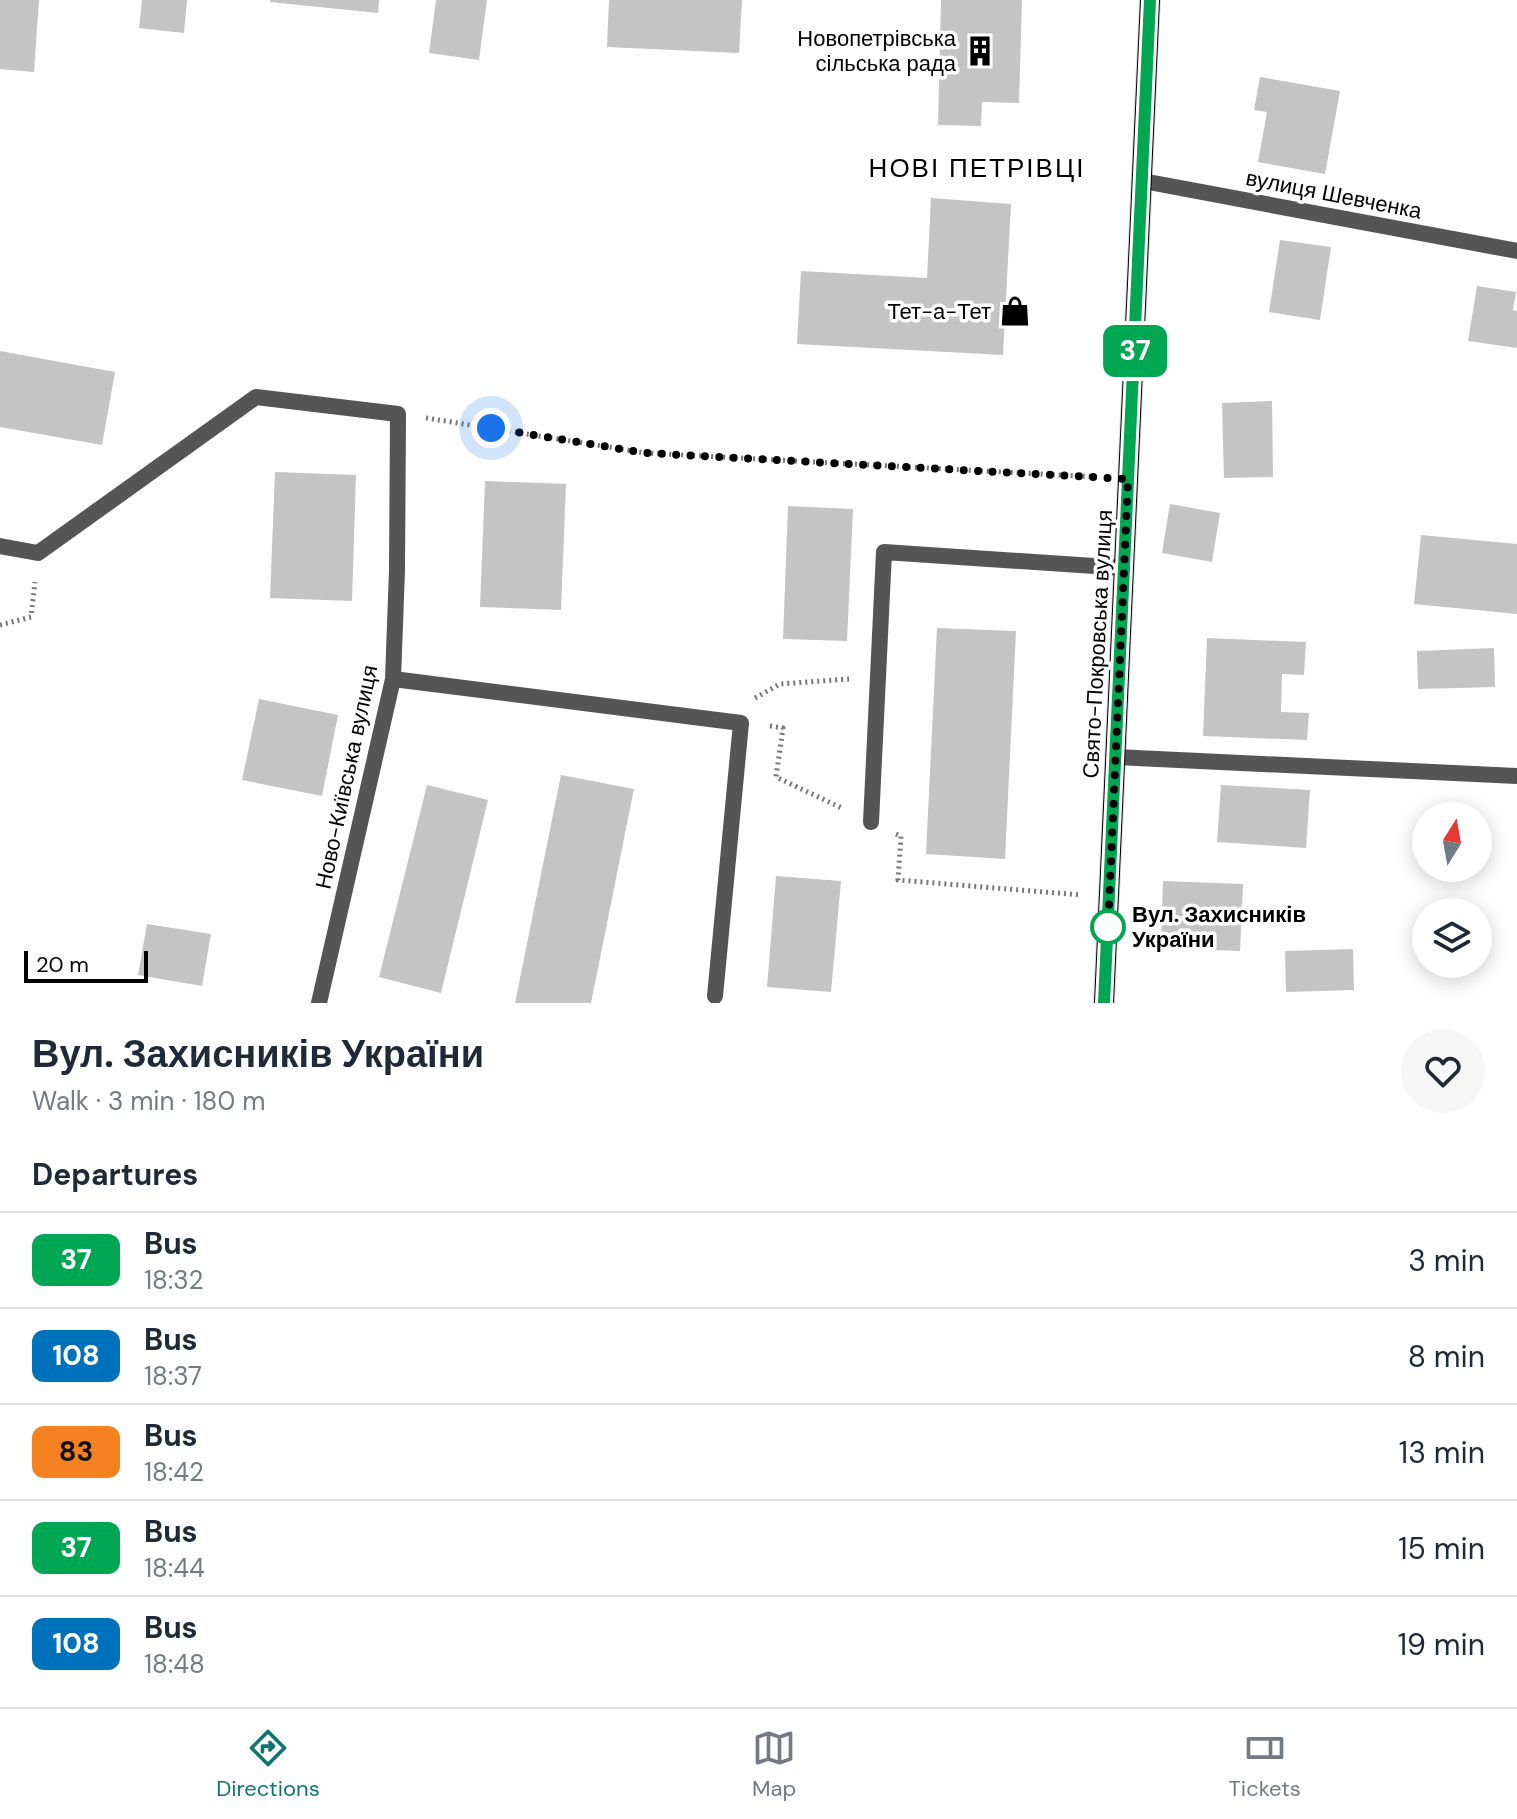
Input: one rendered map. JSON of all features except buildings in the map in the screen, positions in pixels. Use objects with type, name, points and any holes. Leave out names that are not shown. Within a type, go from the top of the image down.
[{"type":"main road","name":"Свято-Покровська вулиця","points":[[1104,1003],[1150,0]]},
{"type":"street","name":"вулиця Шевченка","points":[[1143,181],[1517,251]]},
{"type":"street","points":[[0,546],[38,553],[256,397],[398,414]]},
{"type":"street","name":"Ново-Київська вулиця","points":[[319,1003],[393,679],[398,414]]},
{"type":"street","points":[[871,822],[884,552],[1124,568]]},
{"type":"street","points":[[393,679],[741,723],[715,996]]},
{"type":"street","points":[[1116,757],[1517,776]]},
{"type":"path","points":[[398,414],[646,453],[1128,479]]},
{"type":"path","points":[[0,625],[31,617],[38,553]]},
{"type":"path","points":[[715,719],[780,684],[878,677]]},
{"type":"path","points":[[741,723],[783,728],[776,777],[901,836],[898,880],[1109,898]]},
{"type":"bus line","name":"37","points":[[1104,1003],[1150,0]]},
{"type":"place","name":"Новопетрівська сільська рада","points":[[980,51]]},
{"type":"place","name":"Тет-а-Тет","points":[[1015,311]]},
{"type":"place","name":"Вул. Захисників України","points":[[1108,927]]},
{"type":"district","name":"НОВІ ПЕТРІВЦІ","points":[[977,168]]},
{"type":"route","points":[[491,428],[646,453],[1128,479],[1108,927]]}]
